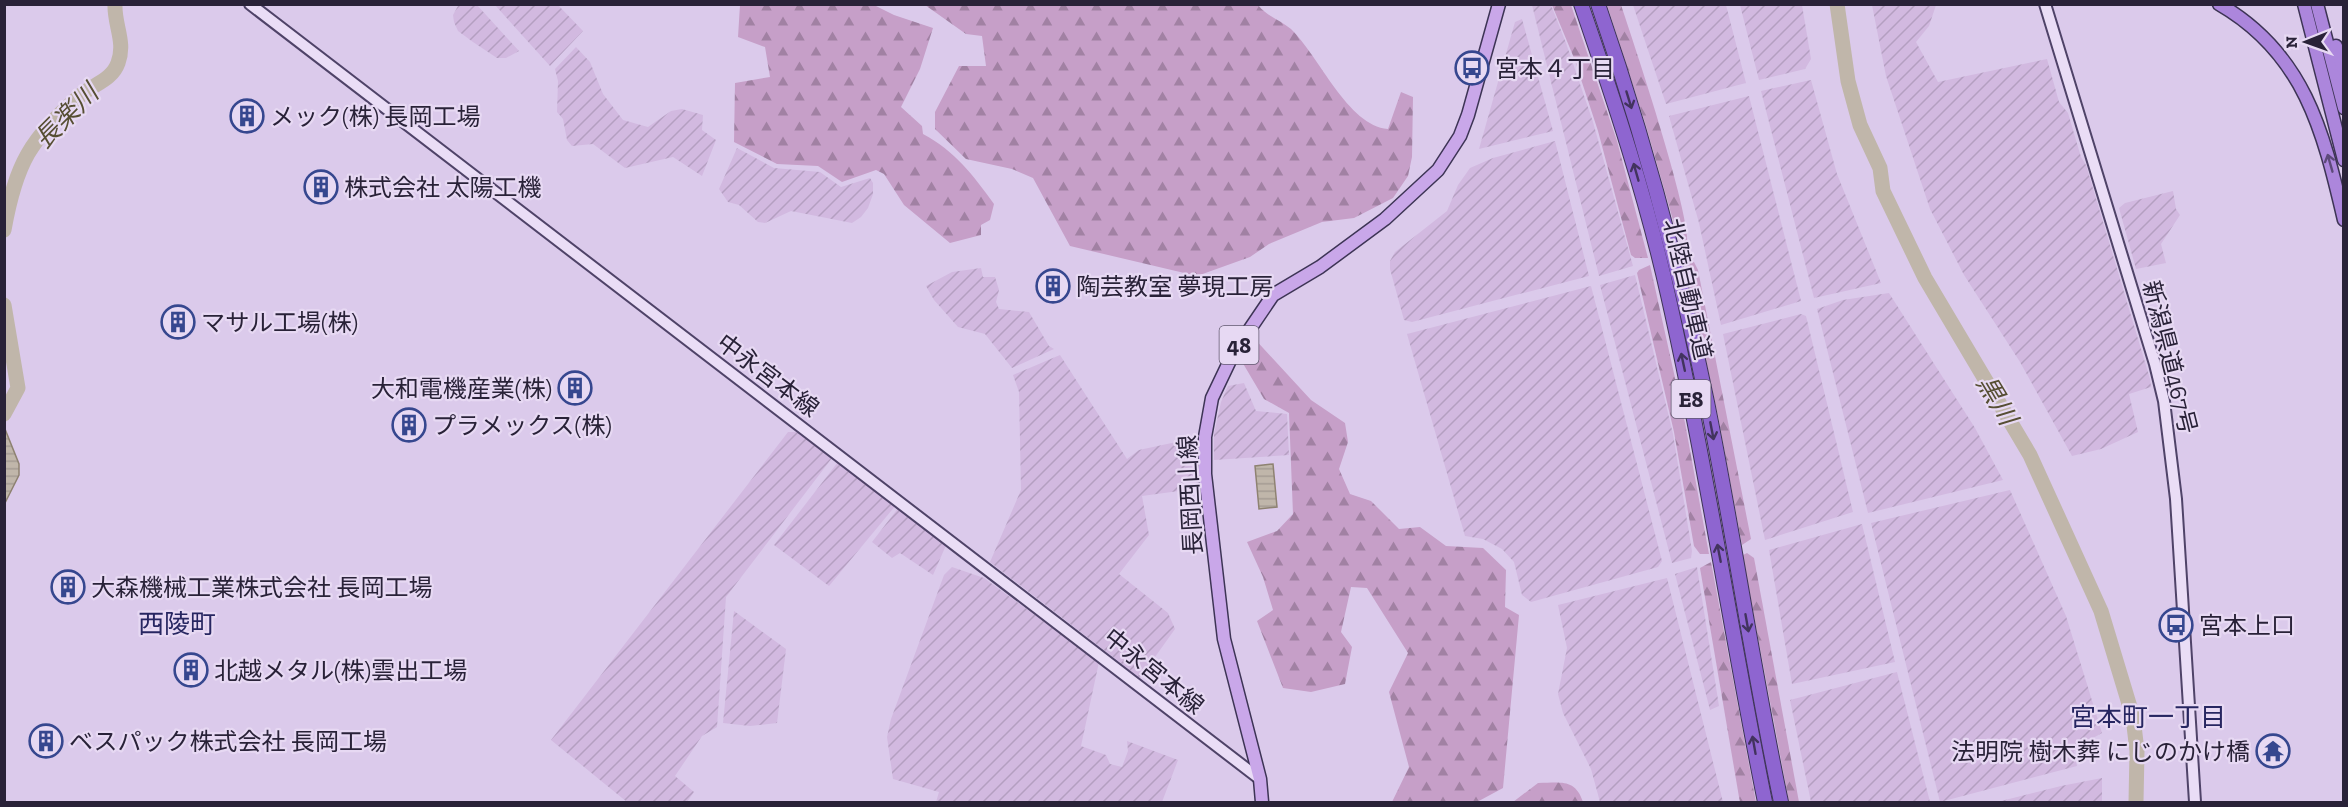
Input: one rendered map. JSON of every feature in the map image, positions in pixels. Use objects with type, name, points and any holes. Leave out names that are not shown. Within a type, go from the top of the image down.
[{"type":"highway","name":"北陸自動車道","points":[[1581,4],[1622,126],[1668,294],[1696,427],[1765,802]]},
{"type":"highway","name":"北陸自動車道","points":[[1598,4],[1636,122],[1686,308],[1707,403],[1781,802]]},
{"type":"highway","points":[[2219,4],[2241,17],[2262,36],[2278,51],[2292,71],[2315,114],[2343,220]]},
{"type":"highway","points":[[2304,4],[2343,160]]},
{"type":"highway","points":[[2317,4],[2343,108]]},
{"type":"highway","points":[[2325,4],[2343,71]]},
{"type":"main road","name":"中永宮本線","points":[[250,4],[1260,779]]},
{"type":"main road","name":"長岡西山線","points":[[1262,802],[1260,779],[1224,639],[1205,474],[1205,437],[1212,398],[1233,354],[1273,295],[1320,267],[1385,219],[1425,185],[1443,163],[1468,115],[1499,4]]},
{"type":"main road","name":"新潟県道467号","points":[[2045,4],[2155,364],[2164,401],[2176,499],[2195,802]]},
{"type":"shaded area","points":[[459,4],[477,5],[519,51],[506,58],[497,58],[458,31],[453,15]]},
{"type":"shaded area","points":[[495,5],[558,5],[583,31],[550,66]]},
{"type":"shaded area","points":[[1532,5],[1551,5],[1566,43],[1593,122],[1633,266],[1599,276]]},
{"type":"shaded area","points":[[1633,5],[1726,5],[1746,83],[1666,104]]},
{"type":"shaded area","points":[[1740,5],[1802,5],[1811,59],[1805,69],[1759,80]]},
{"type":"shaded area","points":[[1872,5],[1936,5],[1929,26],[1916,42],[1938,82],[2047,59],[2059,102],[2068,113],[2081,157],[2086,165],[2150,379],[2151,387],[2129,394],[2138,432],[2101,449],[2072,456],[2020,362],[1964,275],[1930,209],[1886,76]]},
{"type":"shaded area","points":[[1522,19],[1553,131],[1479,149],[1515,22]]},
{"type":"shaded area","points":[[576,47],[590,62],[603,94],[623,120],[648,127],[671,111],[682,109],[703,115],[702,130],[716,140],[702,176],[673,157],[625,168],[593,144],[572,146],[567,140],[563,119],[557,112],[558,81],[555,69]]},
{"type":"shaded area","points":[[1811,80],[1837,174],[1881,283],[1814,298],[1761,91]]},
{"type":"shaded area","points":[[1749,96],[1801,301],[1721,325],[1699,223],[1669,116]]},
{"type":"shaded area","points":[[1555,141],[1589,276],[1412,322],[1404,320],[1390,269],[1390,261],[1395,252],[1447,211],[1458,185],[1470,168],[1493,158]]},
{"type":"shaded area","points":[[737,148],[774,168],[820,172],[841,187],[870,178],[873,183],[873,194],[868,208],[852,223],[791,211],[765,223],[758,222],[739,205],[728,202],[719,189]]},
{"type":"shaded area","points":[[2173,191],[2176,209],[2180,215],[2161,244],[2166,263],[2136,269],[2119,208],[2125,203]]},
{"type":"shaded area","points":[[981,268],[983,277],[995,277],[999,290],[996,302],[999,309],[1029,312],[1049,346],[1054,349],[1012,368],[985,334],[958,327],[934,300],[926,286],[952,272]]},
{"type":"shaded area","points":[[1635,275],[1673,434],[1692,551],[1691,558],[1672,563],[1600,285]]},
{"type":"shaded area","points":[[1591,286],[1662,561],[1658,567],[1531,602],[1522,595],[1514,562],[1502,549],[1483,539],[1465,536],[1407,334]]},
{"type":"shaded area","points":[[1889,293],[1975,428],[2003,480],[1868,513],[1817,309],[1843,300]]},
{"type":"shaded area","points":[[1801,314],[1806,316],[1853,512],[1765,540],[1723,334]]},
{"type":"shaded area","points":[[1060,355],[1127,459],[1139,450],[1195,438],[1201,488],[1142,496],[1149,535],[1119,574],[1168,613],[1175,629],[1140,678],[990,562],[1021,490],[1019,392],[1013,375]]},
{"type":"shaded area","points":[[1244,383],[1256,411],[1287,414],[1289,455],[1214,460],[1214,434],[1221,402],[1228,386]]},
{"type":"shaded area","points":[[5,429],[19,464],[19,475],[5,503]]},
{"type":"shaded area","points":[[788,432],[796,432],[832,458],[726,597],[717,727],[702,736],[675,776],[694,792],[687,802],[627,802],[551,740]]},
{"type":"shaded area","points":[[838,462],[896,505],[829,586],[774,545]]},
{"type":"shaded area","points":[[1273,464],[1277,507],[1259,509],[1255,466]]},
{"type":"shaded area","points":[[2010,490],[2066,616],[2102,733],[2093,738],[2094,747],[2074,751],[2077,766],[1940,802],[1871,523]]},
{"type":"shaded area","points":[[899,507],[947,543],[933,575],[900,553],[892,558],[872,542]]},
{"type":"shaded area","points":[[1862,524],[1895,662],[1792,684],[1769,550]]},
{"type":"shaded area","points":[[952,567],[984,578],[1099,662],[1081,746],[1106,755],[1110,764],[1122,767],[1128,751],[1127,741],[1178,760],[1162,802],[936,802],[939,792],[893,779],[887,737],[891,719],[944,575]]},
{"type":"shaded area","points":[[1697,567],[1719,706],[1710,710],[1675,574]]},
{"type":"shaded area","points":[[1667,578],[1723,802],[1600,802],[1591,769],[1563,713],[1558,694],[1567,648],[1558,605]]},
{"type":"shaded area","points":[[734,611],[786,649],[777,723],[750,726],[723,723]]},
{"type":"shaded area","points":[[1897,672],[1930,802],[1811,802],[1790,700]]},
{"type":"shaded area","points":[[2102,778],[2102,802],[1997,802],[2061,786]]},
{"type":"green space","points":[[740,5],[874,5],[894,15],[933,28],[920,69],[901,107],[922,126],[923,134],[945,148],[963,164],[994,204],[990,220],[981,225],[981,235],[950,243],[904,205],[884,174],[876,170],[842,182],[818,166],[777,164],[734,142],[735,83],[770,77],[765,47],[738,37]]},
{"type":"green space","points":[[925,5],[1258,5],[1291,29],[1347,103],[1373,125],[1388,129],[1401,92],[1413,97],[1412,157],[1408,176],[1393,198],[1354,218],[1322,222],[1269,244],[1250,257],[1197,276],[1070,246],[1033,178],[1012,169],[966,159],[935,129],[935,112],[959,66],[986,66],[982,36],[966,34]]},
{"type":"green space","points":[[1552,5],[1571,5],[1617,141],[1648,258],[1635,258],[1631,255],[1598,131],[1574,58]]},
{"type":"green space","points":[[1607,5],[1621,5],[1637,54],[1673,173],[1687,235],[1686,249],[1677,234],[1646,126]]},
{"type":"green space","points":[[1684,260],[1694,262],[1698,270],[1751,539],[1742,545],[1718,416]]},
{"type":"green space","points":[[1650,265],[1685,423],[1709,554],[1700,554],[1694,546],[1674,432],[1637,273]]},
{"type":"green space","points":[[1252,336],[1311,400],[1345,423],[1348,442],[1339,469],[1350,494],[1371,501],[1399,529],[1420,527],[1446,546],[1483,548],[1506,570],[1505,607],[1519,615],[1503,788],[1477,802],[1392,802],[1409,767],[1389,692],[1408,653],[1367,588],[1351,587],[1341,632],[1352,647],[1345,684],[1311,692],[1283,688],[1257,621],[1273,610],[1263,577],[1247,542],[1277,531],[1293,514],[1289,413],[1264,399],[1238,355]]},
{"type":"green space","points":[[1747,553],[1754,558],[1799,802],[1789,802],[1743,558],[1743,555]]},
{"type":"green space","points":[[1711,562],[1756,802],[1740,802],[1739,797],[1700,568]]},
{"type":"green space","points":[[1538,783],[1571,785],[1580,794],[1583,802],[1513,802]]},
{"type":"waterway","name":"長楽川","points":[[4,230],[20,169],[37,139],[81,95],[112,74],[118,63],[121,48],[115,4]]},
{"type":"waterway","name":"黒川","points":[[1837,4],[1848,81],[1860,125],[1880,168],[1883,191],[1925,278],[2030,455],[2101,611],[2133,717],[2137,751],[2136,802]]},
{"type":"waterway","name":"長楽川","points":[[4,305],[18,388],[4,414]]},
{"type":"place","name":"宮本４丁目","points":[[1472,68]]},
{"type":"place","name":"メック(株) 長岡工場","points":[[247,116]]},
{"type":"place","name":"株式会社 太陽工機","points":[[321,187]]},
{"type":"place","name":"陶芸教室 夢現工房","points":[[1053,286]]},
{"type":"place","name":"マサル工場(株)","points":[[178,322]]},
{"type":"place","name":"大和電機産業(株)","points":[[575,388]]},
{"type":"place","name":"プラメックス(株)","points":[[409,425]]},
{"type":"place","name":"大森機械工業株式会社 長岡工場","points":[[68,587]]},
{"type":"place","name":"宮本上口","points":[[2176,625]]},
{"type":"place","name":"北越メタル(株)雲出工場","points":[[191,670]]},
{"type":"place","name":"ベスパック株式会社 長岡工場","points":[[46,741]]},
{"type":"place","name":"法明院 樹木葬 にじのかけ橋","points":[[2273,751]]},
{"type":"district","name":"西陵町","points":[[177,624]]},
{"type":"district","name":"宮本町一丁目","points":[[2148,717]]}]
